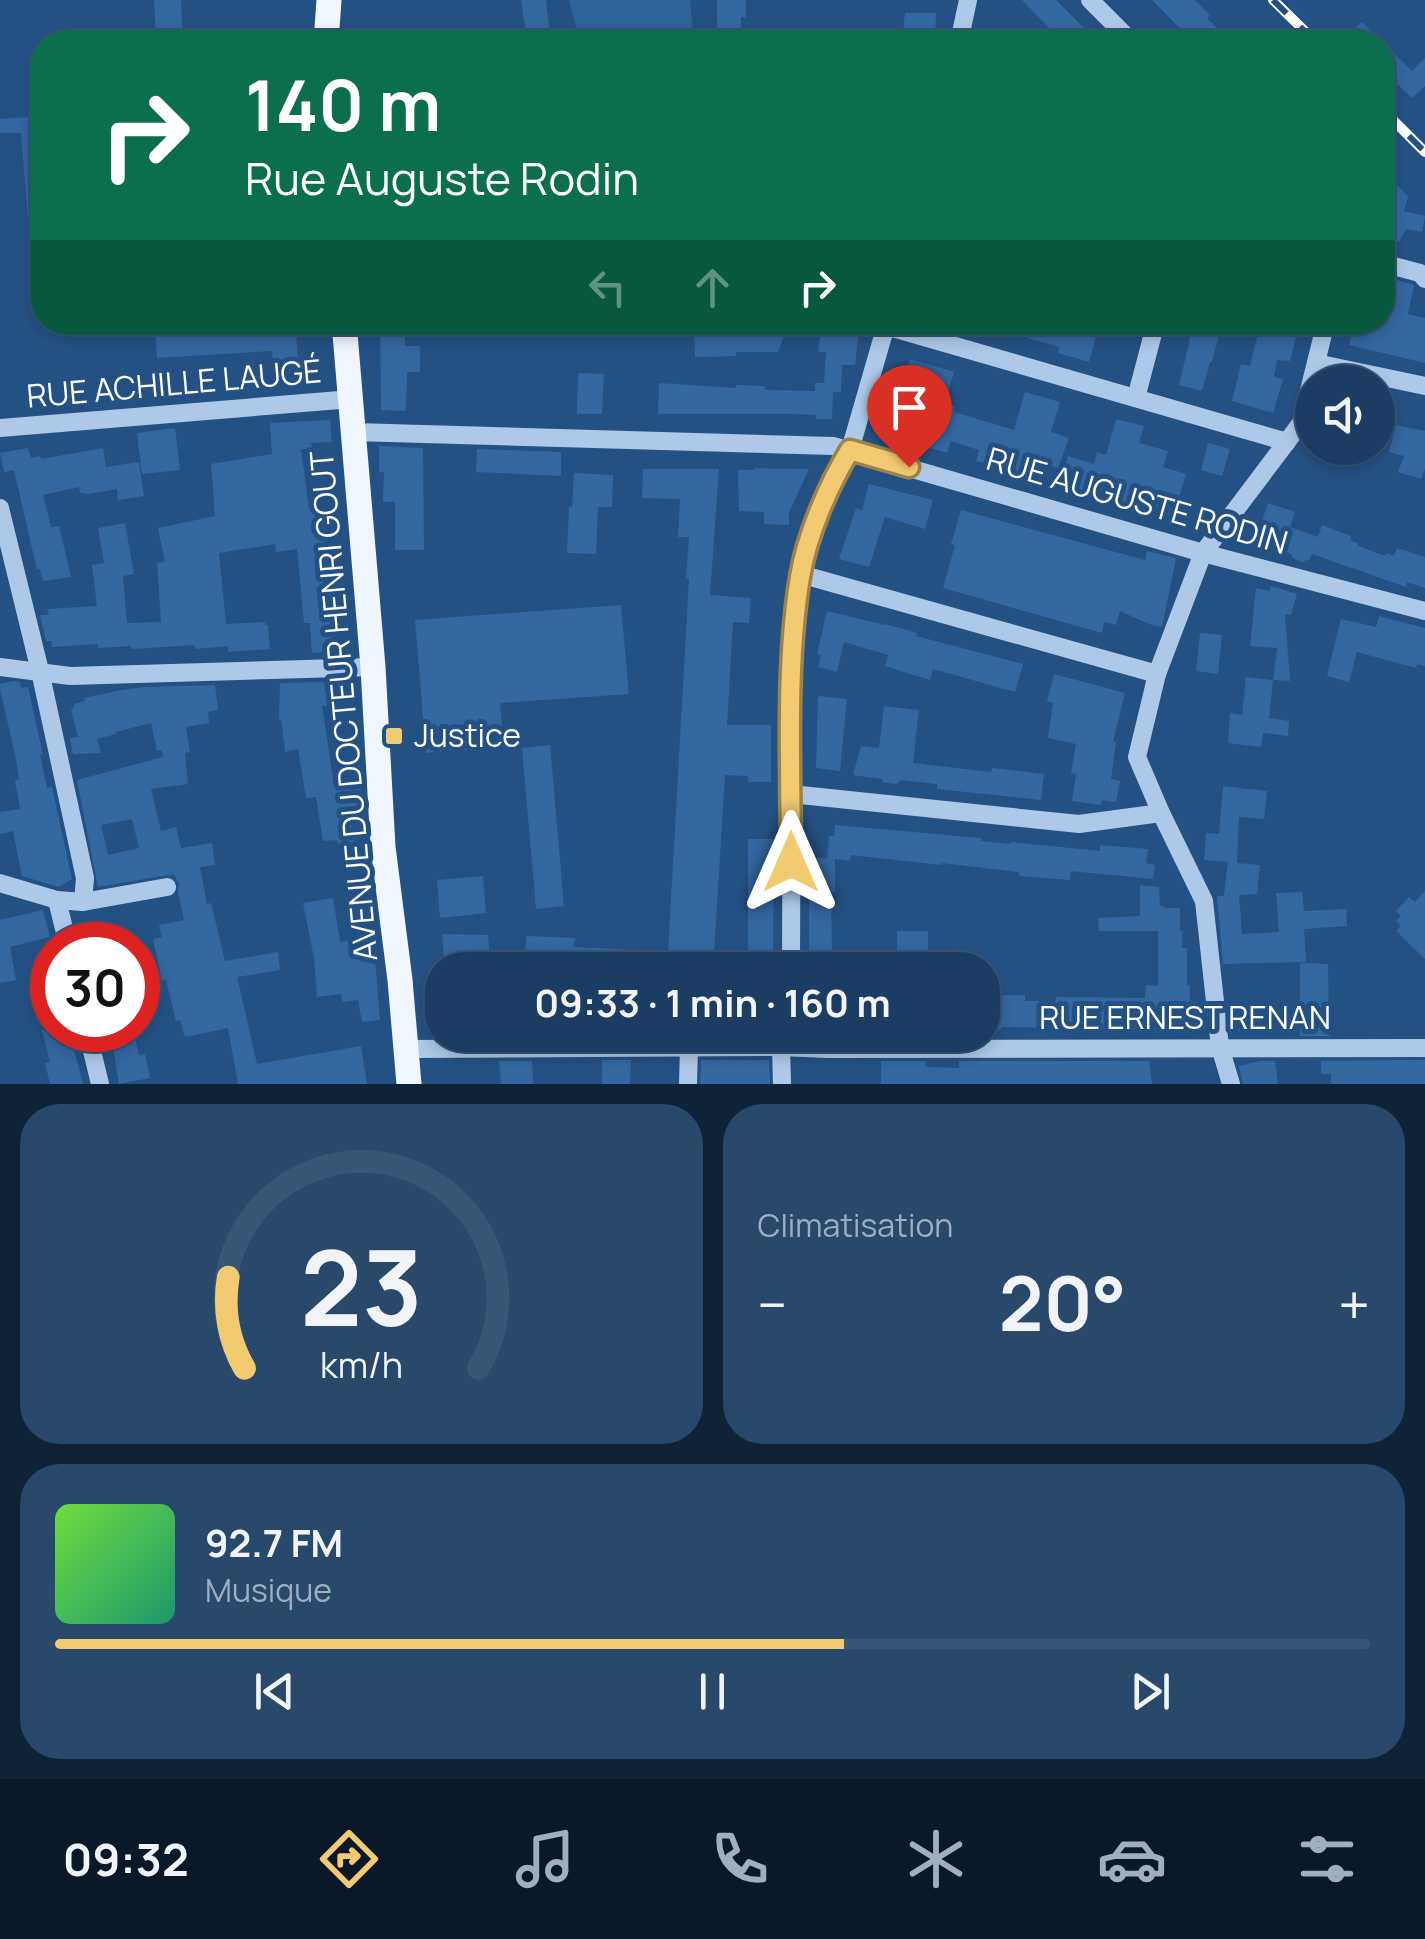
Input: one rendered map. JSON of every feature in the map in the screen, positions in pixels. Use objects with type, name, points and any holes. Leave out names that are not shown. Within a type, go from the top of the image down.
[{"type":"main road","points":[[327,30],[329,0]]},
{"type":"main road","name":"AVENUE DU DOCTEUR HENRI GOUT","points":[[345,335],[383,846],[409,1084]]},
{"type":"street","points":[[962,30],[968,0]]},
{"type":"street","points":[[1090,0],[1120,30]]},
{"type":"street","points":[[1395,266],[1420,273],[1425,279]]},
{"type":"street","points":[[791,952],[792,643],[800,574],[829,484],[850,450],[883,335]]},
{"type":"street","points":[[923,335],[1287,442]]},
{"type":"street","points":[[1136,398],[1153,335]]},
{"type":"street","points":[[1231,1084],[1220,1048],[1204,900],[1136,757],[1157,674],[1202,553],[1301,423],[1323,335]]},
{"type":"street","points":[[1316,363],[1425,386]]},
{"type":"street","name":"RUE ACHILLE LAUGÉ","points":[[0,428],[352,399]]},
{"type":"street","name":"RUE AUGUSTE RODIN","points":[[354,432],[833,446],[1202,553],[1425,611]]},
{"type":"street","points":[[0,508],[85,878],[83,902]]},
{"type":"street","points":[[800,574],[1157,674]]},
{"type":"street","points":[[0,666],[70,676],[372,667]]},
{"type":"street","points":[[791,794],[1079,824],[1160,813]]},
{"type":"street","points":[[0,883],[57,900],[83,902],[168,888]]},
{"type":"street","points":[[57,900],[62,922]]},
{"type":"street","name":"RUE ERNEST RENAN","points":[[1000,1049],[1425,1048]]},
{"type":"street","name":"RUE ERNEST RENAN","points":[[406,1049],[425,1049]]},
{"type":"street","points":[[93,1052],[100,1084]]},
{"type":"street","points":[[688,1084],[689,1052]]},
{"type":"street","points":[[782,1084],[787,1052]]},
{"type":"shaded area","points":[[569,0],[690,0],[693,30],[577,30]]},
{"type":"building","points":[[154,0],[181,0],[182,30],[155,30]]},
{"type":"building","points":[[521,0],[546,0],[550,30],[525,30]]},
{"type":"building","points":[[717,0],[746,0],[741,30],[717,30]]},
{"type":"building","points":[[1022,0],[1056,0],[1086,30],[1051,30]]},
{"type":"building","points":[[1152,0],[1195,0],[1219,30],[1181,30]]},
{"type":"building","points":[[905,13],[936,13],[935,30],[903,30]]},
{"type":"building","points":[[1362,22],[1370,30],[1354,30]]},
{"type":"building","points":[[1395,54],[1412,71],[1425,58],[1425,86],[1412,98],[1395,82]]},
{"type":"building","points":[[30,117],[30,248],[21,133],[0,133],[0,119]]},
{"type":"building","points":[[1395,184],[1408,196],[1404,211],[1425,216],[1422,232],[1406,229],[1399,242],[1395,241]]},
{"type":"building","points":[[1395,280],[1414,285],[1408,314],[1425,318],[1425,363],[1349,345],[1352,335],[1395,335]]},
{"type":"building","points":[[156,335],[296,335],[299,374],[274,375],[272,351],[157,358]]},
{"type":"building","points":[[380,335],[405,335],[405,346],[420,346],[420,372],[407,372],[406,411],[381,410]]},
{"type":"building","points":[[694,335],[784,335],[778,352],[695,357]]},
{"type":"building","points":[[820,335],[858,335],[855,365],[842,365],[841,392],[833,392],[832,419],[793,414],[658,414],[659,383],[815,391],[815,383],[824,383],[826,352],[818,352]]},
{"type":"building","points":[[1029,335],[1096,336],[1089,362],[1028,338]]},
{"type":"building","points":[[1191,335],[1219,335],[1202,391],[1179,385]]},
{"type":"building","points":[[1258,335],[1297,335],[1290,361],[1277,360],[1274,377],[1283,379],[1273,413],[1232,401],[1241,364],[1250,366]]},
{"type":"building","points":[[910,359],[954,372],[945,403],[955,406],[954,412],[1014,430],[1025,392],[1060,402],[1051,432],[1069,438],[1058,468],[1033,462],[1029,476],[976,461],[979,450],[951,441],[947,453],[879,433],[887,406],[896,408]]},
{"type":"building","points":[[578,373],[604,374],[602,414],[577,414]]},
{"type":"building","points":[[1116,419],[1144,426],[1139,443],[1168,451],[1163,467],[1186,474],[1173,517],[1060,484],[1068,456],[1094,464],[1097,452],[1106,455]]},
{"type":"building","points":[[330,420],[332,442],[311,443],[312,449],[301,449],[309,509],[325,507],[336,651],[312,653],[310,623],[304,623],[297,549],[276,552],[275,544],[219,553],[226,624],[265,622],[270,649],[228,652],[228,646],[131,649],[98,648],[98,644],[52,647],[51,641],[46,641],[40,615],[49,615],[47,609],[97,606],[92,565],[104,563],[98,528],[125,523],[134,574],[123,576],[127,623],[161,622],[157,563],[165,562],[158,528],[215,516],[211,464],[272,454],[270,423]]},
{"type":"building","points":[[1396,425],[1425,431],[1425,469],[1421,479],[1398,472],[1404,456],[1395,454]]},
{"type":"building","points":[[175,428],[180,470],[142,474],[137,433]]},
{"type":"building","points":[[1208,443],[1230,449],[1222,476],[1201,470]]},
{"type":"building","points":[[379,446],[423,448],[424,550],[395,550],[395,502],[383,502],[384,472],[379,472]]},
{"type":"building","points":[[28,448],[31,458],[103,448],[106,467],[139,462],[144,496],[118,500],[117,489],[88,494],[80,493],[79,487],[43,495],[51,527],[59,526],[71,577],[43,581],[40,569],[37,570],[14,470],[4,472],[0,453]]},
{"type":"building","points":[[477,449],[561,452],[561,476],[476,472]]},
{"type":"building","points":[[643,469],[719,469],[710,595],[751,598],[749,623],[733,622],[727,725],[771,725],[771,782],[748,782],[748,776],[725,775],[714,952],[668,952],[689,537],[678,537],[680,499],[642,498]]},
{"type":"building","points":[[809,469],[789,512],[789,525],[764,524],[764,512],[739,511],[738,470]]},
{"type":"building","points":[[574,473],[613,475],[612,507],[598,507],[596,554],[567,553]]},
{"type":"building","points":[[869,484],[933,500],[925,529],[885,517],[869,567],[839,559],[856,508],[862,510]]},
{"type":"building","points":[[1268,503],[1295,512],[1290,527],[1318,537],[1322,525],[1385,556],[1394,556],[1397,548],[1425,557],[1425,588],[1407,582],[1406,587],[1312,554],[1302,562],[1259,542],[1256,539]]},
{"type":"building","points":[[961,510],[1145,560],[1147,551],[1176,558],[1162,627],[1120,611],[1116,625],[1104,622],[1102,633],[943,588]]},
{"type":"building","points":[[1271,586],[1297,594],[1291,615],[1285,614],[1290,681],[1273,680],[1277,648],[1250,646],[1256,588],[1269,591]]},
{"type":"building","points":[[621,605],[629,694],[500,703],[503,735],[472,738],[473,749],[426,753],[415,620]]},
{"type":"building","points":[[827,611],[1023,664],[1015,692],[933,669],[930,680],[885,666],[888,655],[844,642],[837,672],[818,667],[821,655],[817,654]]},
{"type":"building","points":[[1379,616],[1425,628],[1425,666],[1417,664],[1416,668],[1357,652],[1349,682],[1327,676],[1341,619],[1376,627]]},
{"type":"building","points":[[1200,633],[1222,635],[1218,674],[1196,671]]},
{"type":"building","points":[[1054,674],[1125,693],[1113,742],[1111,779],[1120,781],[1116,802],[1102,800],[1101,805],[1072,801],[1076,744],[1048,738],[1053,703],[1047,701]]},
{"type":"building","points":[[1246,677],[1273,680],[1269,718],[1289,721],[1288,736],[1263,733],[1261,747],[1228,743],[1230,713],[1242,715]]},
{"type":"building","points":[[20,682],[21,688],[28,687],[47,788],[52,787],[72,879],[59,887],[22,876],[13,831],[0,834],[0,812],[20,809],[16,759],[0,689],[0,684]]},
{"type":"building","points":[[324,682],[328,706],[322,706],[334,785],[360,780],[363,818],[351,820],[354,842],[323,841],[316,797],[306,798],[298,749],[285,752],[279,719],[280,683]]},
{"type":"building","points":[[215,685],[218,710],[208,712],[209,723],[186,727],[190,752],[185,753],[188,784],[151,789],[161,831],[176,827],[181,848],[212,843],[215,865],[200,867],[225,961],[278,952],[280,970],[237,977],[257,1064],[361,1046],[367,1084],[238,1084],[228,1028],[185,1037],[160,972],[160,925],[184,920],[179,884],[174,874],[98,887],[77,780],[163,757],[162,750],[157,751],[151,723],[97,739],[101,753],[73,754],[70,738],[78,737],[71,709],[74,704],[121,690]],"holes":[[[132,819],[139,848],[108,855],[101,825]]]},
{"type":"building","points":[[818,696],[847,699],[840,771],[816,768]]},
{"type":"building","points":[[884,706],[919,710],[913,763],[1044,774],[1041,800],[937,789],[937,784],[901,780],[897,784],[853,775],[861,746],[879,748]]},
{"type":"building","points":[[550,745],[564,906],[536,909],[522,748]]},
{"type":"building","points":[[1223,786],[1267,791],[1264,819],[1239,817],[1237,863],[1260,865],[1257,894],[1239,895],[1242,934],[1279,932],[1276,893],[1302,892],[1304,911],[1346,909],[1347,926],[1304,929],[1306,962],[1223,964],[1217,896],[1224,896],[1228,862],[1204,860],[1206,833],[1219,834]]},
{"type":"building","points":[[835,825],[1100,851],[1100,845],[1148,849],[1146,863],[1155,865],[1153,879],[1071,871],[1070,880],[942,863],[851,855],[850,861],[835,859],[835,892],[831,892],[835,952],[809,952],[809,857],[827,858],[829,836],[834,836]]},
{"type":"building","points":[[748,839],[774,839],[773,952],[748,952]]},
{"type":"building","points":[[483,876],[486,913],[440,918],[437,880]]},
{"type":"building","points":[[1140,885],[1159,887],[1160,906],[1180,908],[1182,948],[1187,948],[1190,985],[1189,1024],[1183,1030],[1000,1030],[1000,995],[1025,995],[1025,1001],[1056,1001],[1056,997],[1145,998],[1146,985],[1158,986],[1158,931],[1099,931],[1098,918],[1140,916]]},
{"type":"building","points":[[1425,891],[1425,959],[1396,931],[1401,926],[1396,921],[1401,916],[1396,911],[1409,897],[1415,902]]},
{"type":"building","points":[[333,898],[340,942],[373,936],[380,1020],[362,1022],[358,1000],[342,1002],[341,994],[317,997],[303,903]]},
{"type":"building","points":[[43,910],[46,922],[30,922],[30,942],[10,947],[16,980],[0,983],[0,920]]},
{"type":"building","points":[[897,931],[928,931],[928,952],[897,952]]},
{"type":"building","points":[[442,934],[488,935],[489,952],[444,952]]},
{"type":"building","points":[[526,936],[575,938],[574,947],[635,950],[635,952],[525,952]]},
{"type":"building","points":[[1300,963],[1328,964],[1329,1036],[1300,1036],[1300,1025],[1245,1025],[1245,1031],[1231,1031],[1228,1008],[1300,1008]]},
{"type":"building","points":[[48,1052],[75,1052],[83,1084],[50,1084],[45,1063],[50,1062]]},
{"type":"building","points":[[114,1052],[145,1054],[150,1078],[119,1084]]},
{"type":"building","points":[[602,1060],[631,1060],[630,1084],[602,1084]]},
{"type":"building","points":[[701,1060],[769,1060],[770,1084],[700,1084]]},
{"type":"building","points":[[1425,1060],[1425,1084],[1331,1084],[1331,1074],[1321,1074],[1321,1061]]},
{"type":"building","points":[[499,1061],[532,1061],[533,1084],[501,1084]]},
{"type":"building","points":[[881,1061],[926,1061],[926,1067],[959,1068],[959,1061],[1149,1061],[1152,1084],[881,1084]]},
{"type":"building","points":[[1275,1061],[1278,1084],[1243,1084],[1239,1066]]},
{"type":"railway","points":[[1273,0],[1304,30]]},
{"type":"railway","points":[[1395,122],[1425,152]]},
{"type":"place","name":"Justice","points":[[394,736]]},
{"type":"route","points":[[791,862],[792,643],[800,574],[829,484],[850,450],[909,467]]}]
